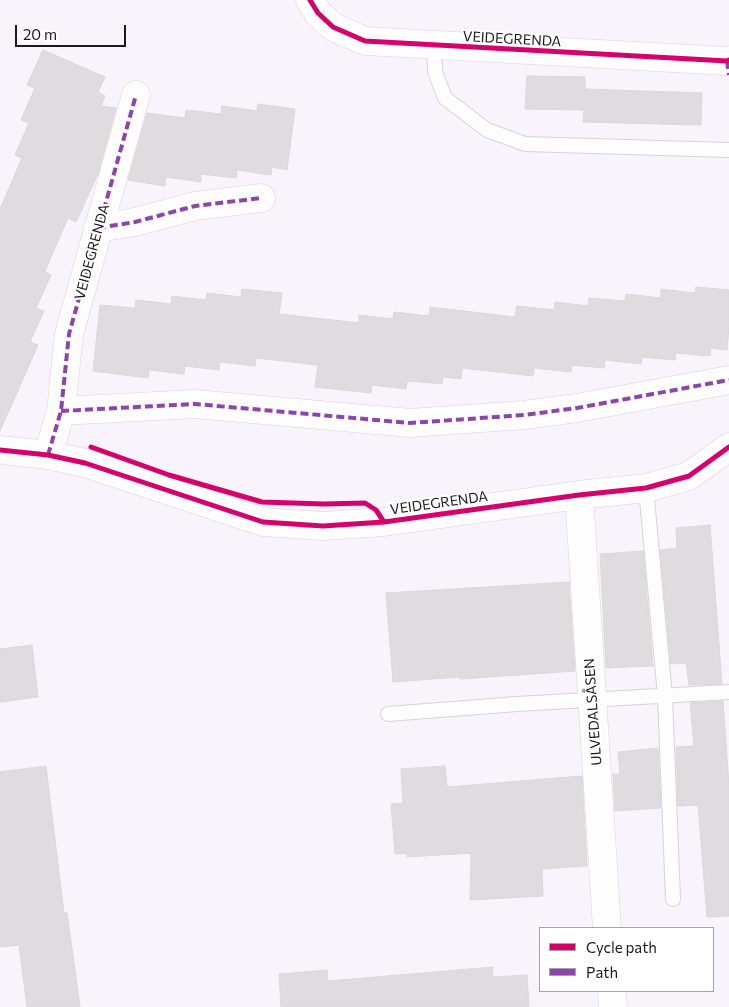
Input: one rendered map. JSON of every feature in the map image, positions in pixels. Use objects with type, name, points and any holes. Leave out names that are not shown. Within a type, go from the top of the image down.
[{"type":"street","name":"VEIDEGRENDA","points":[[310,0],[318,13],[333,28],[364,41],[728,65]]},
{"type":"street","name":"VEIDEGRENDA","points":[[48,454],[61,411],[69,334],[136,95]]},
{"type":"street","points":[[98,228],[135,222],[195,206],[261,198]]},
{"type":"street","points":[[61,411],[195,404],[410,423],[524,416],[729,380]]},
{"type":"street","name":"VEIDEGRENDA","points":[[0,450],[48,454],[85,463],[263,522],[323,526],[384,522],[579,495],[646,488],[689,476],[729,447]]},
{"type":"street","name":"ULVEDALSÅSEN","points":[[579,495],[608,927]]},
{"type":"street","points":[[612,992],[613,1007]]},
{"type":"lane","points":[[434,46],[435,72],[445,98],[487,130],[525,144],[729,150]]},
{"type":"lane","points":[[646,488],[666,696],[673,900]]},
{"type":"lane","points":[[388,714],[518,704],[729,692]]},
{"type":"building","points":[[43,50],[105,77],[98,92],[105,96],[101,106],[116,108],[98,174],[76,222],[68,218],[45,271],[51,275],[36,308],[44,311],[30,342],[38,345],[0,431],[0,209],[22,158],[15,155],[29,123],[21,120],[35,88],[27,85]]},
{"type":"building","points":[[527,76],[585,77],[585,89],[702,93],[701,125],[583,122],[584,110],[525,109]]},
{"type":"building","points":[[258,104],[295,109],[287,170],[272,167],[271,175],[237,170],[236,178],[201,174],[201,182],[166,177],[165,186],[128,180],[147,113],[185,118],[186,110],[221,114],[222,106],[257,111]]},
{"type":"building","points":[[696,287],[729,290],[727,350],[711,348],[710,356],[676,353],[675,360],[642,357],[641,364],[605,360],[604,368],[572,365],[571,372],[534,368],[533,376],[462,368],[461,379],[443,377],[442,384],[407,381],[406,389],[372,385],[371,393],[315,387],[318,365],[256,358],[255,366],[220,362],[219,370],[185,366],[184,374],[149,370],[148,378],[93,371],[100,305],[135,308],[136,300],[171,304],[172,296],[206,300],[207,293],[241,297],[242,289],[282,293],[279,314],[359,323],[359,315],[393,319],[394,312],[429,316],[430,307],[515,317],[517,306],[554,310],[555,302],[588,306],[589,298],[625,301],[626,294],[661,298],[661,289],[695,293]]},
{"type":"building","points":[[710,525],[722,684],[689,685],[686,663],[671,664],[660,550],[677,548],[676,528]]},
{"type":"building","points":[[643,551],[653,666],[606,668],[600,554]]},
{"type":"building","points":[[569,582],[575,671],[393,682],[386,593]]},
{"type":"building","points":[[32,645],[38,697],[0,702],[0,649]]},
{"type":"building","points":[[723,701],[729,785],[729,916],[707,917],[698,805],[678,806],[676,747],[694,746],[690,703]]},
{"type":"building","points":[[658,748],[661,808],[615,811],[613,774],[620,774],[618,752]]},
{"type":"building","points":[[46,766],[64,913],[67,913],[80,1007],[27,1007],[19,945],[0,947],[0,772]]},
{"type":"building","points":[[445,766],[447,787],[582,776],[587,866],[542,869],[543,896],[470,900],[471,853],[407,857],[407,853],[395,854],[391,804],[403,803],[401,769]]},
{"type":"building","points":[[493,967],[492,977],[527,975],[529,1007],[281,1007],[279,974],[327,970],[328,981]]},
{"type":"marked path","points":[[727,61],[729,75]]},
{"type":"marked path","points":[[48,455],[61,411],[69,334],[136,95]]},
{"type":"marked path","points":[[98,228],[135,222],[195,206],[261,198]]},
{"type":"marked path","points":[[61,411],[195,404],[410,423],[524,415],[577,408],[729,380]]},
{"type":"cycle path","points":[[310,0],[318,13],[333,27],[365,41],[729,60]]},
{"type":"cycle path","points":[[91,447],[169,475],[262,502],[365,503],[376,510],[384,522]]},
{"type":"cycle path","points":[[0,450],[48,455],[85,463],[263,522],[323,526],[384,522],[579,495],[646,488],[689,476],[729,447]]}]
